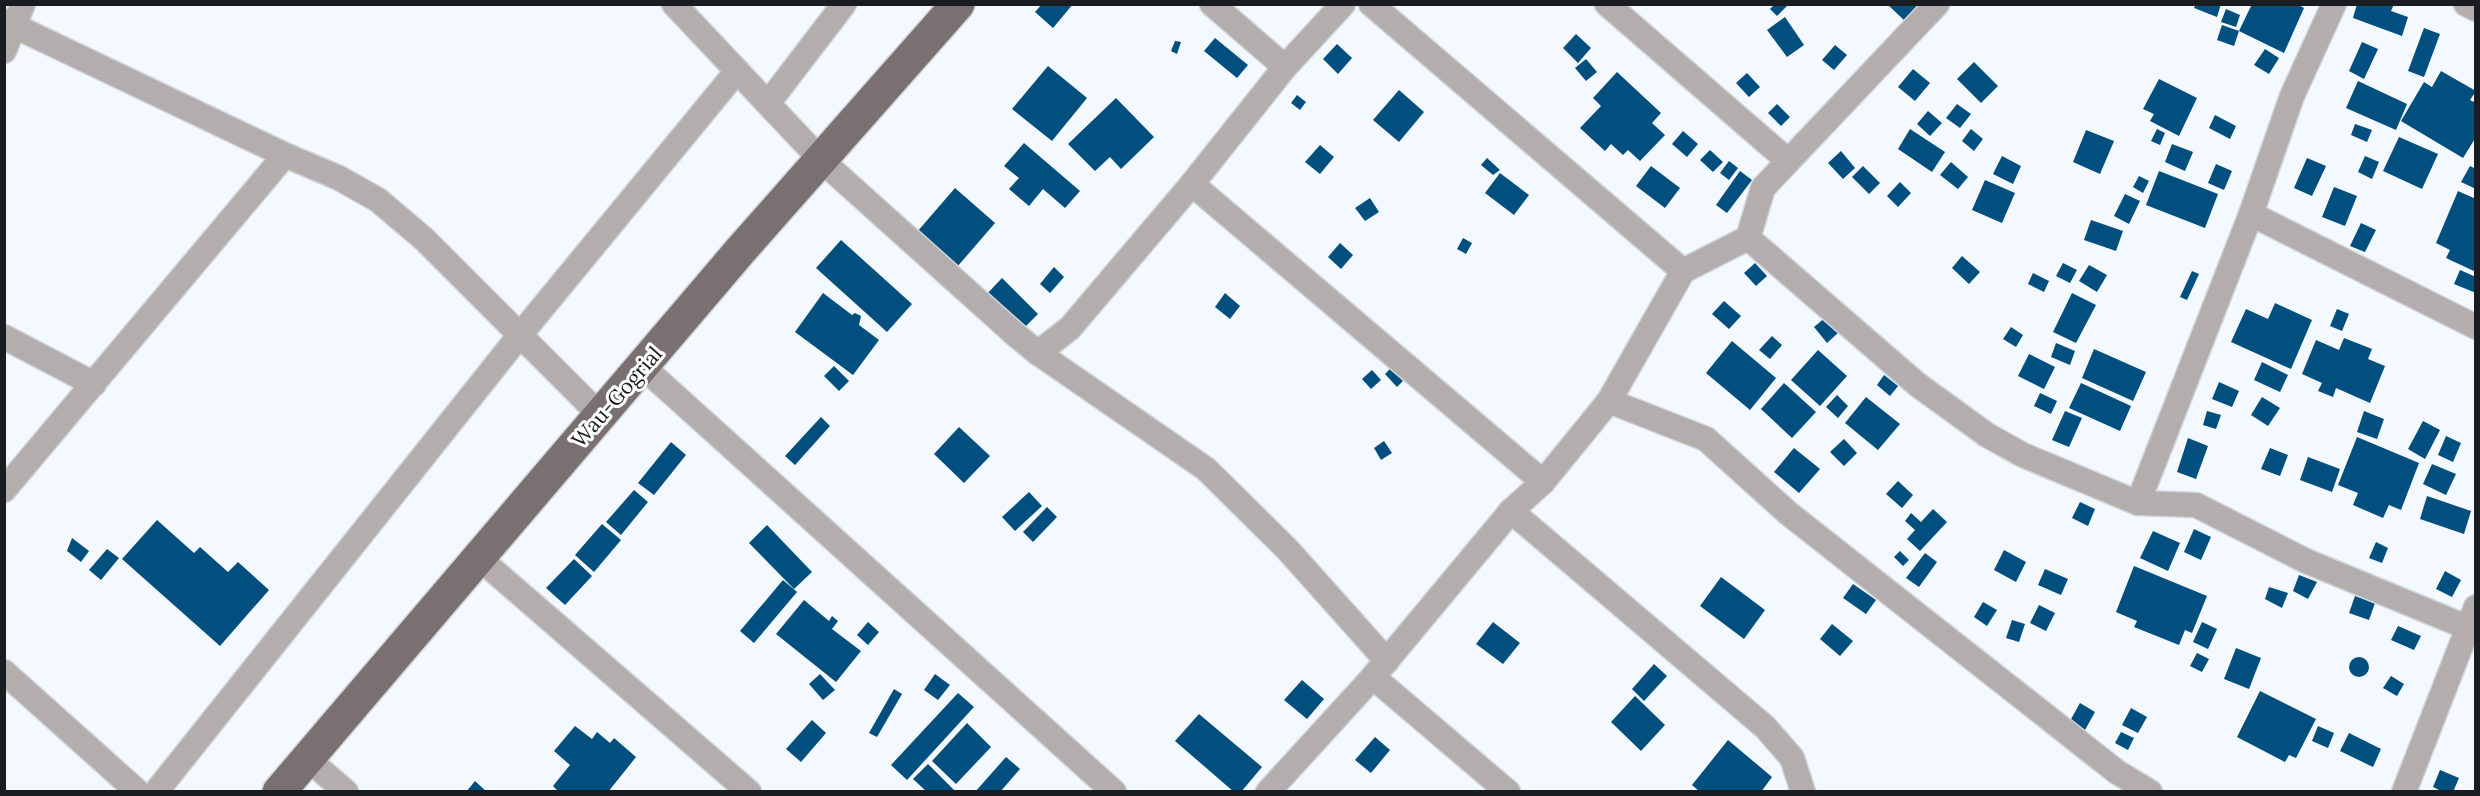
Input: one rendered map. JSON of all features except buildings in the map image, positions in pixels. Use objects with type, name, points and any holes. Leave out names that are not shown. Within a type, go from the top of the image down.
[{"type":"main road","name":"Wau-Gogrial","points":[[279,792],[821,160],[958,4]]},
{"type":"street","points":[[674,4],[769,102],[821,160],[1038,353],[1206,469],[1287,549],[1380,669],[1508,792]]},
{"type":"street","points":[[769,102],[844,4]]},
{"type":"street","points":[[1212,4],[1285,67]]},
{"type":"street","points":[[1038,353],[1070,328],[1192,184],[1285,67],[1343,4]]},
{"type":"street","points":[[1371,4],[1683,271]]},
{"type":"street","points":[[1607,4],[1787,160]]},
{"type":"street","points":[[1268,792],[1380,669],[1511,512],[1543,482],[1609,401],[1683,271],[1748,238],[1762,189],[1937,4]]},
{"type":"street","points":[[2138,503],[2250,214],[2292,96],[2334,4]]},
{"type":"street","points":[[2466,4],[2475,9]]},
{"type":"street","points":[[4,51],[14,17],[285,155],[339,177],[378,200],[424,239],[601,416]]},
{"type":"street","points":[[156,792],[520,335],[737,71]]},
{"type":"street","points":[[4,490],[285,155]]},
{"type":"street","points":[[1192,184],[1543,482]]},
{"type":"street","points":[[2250,214],[2475,327]]},
{"type":"street","points":[[1748,238],[1918,386],[1987,435],[2023,455],[2138,503],[2196,505],[2306,561],[2473,622],[2404,792]]},
{"type":"street","points":[[4,337],[94,384]]},
{"type":"street","points":[[643,367],[1114,792]]},
{"type":"street","points":[[1609,401],[1706,439],[1788,513],[2117,772],[2150,792]]},
{"type":"street","points":[[1511,512],[1765,727],[1792,758],[1803,792]]},
{"type":"street","points":[[479,558],[749,792]]},
{"type":"street","points":[[4,672],[138,792]]},
{"type":"street","points":[[308,759],[346,792]]}]
